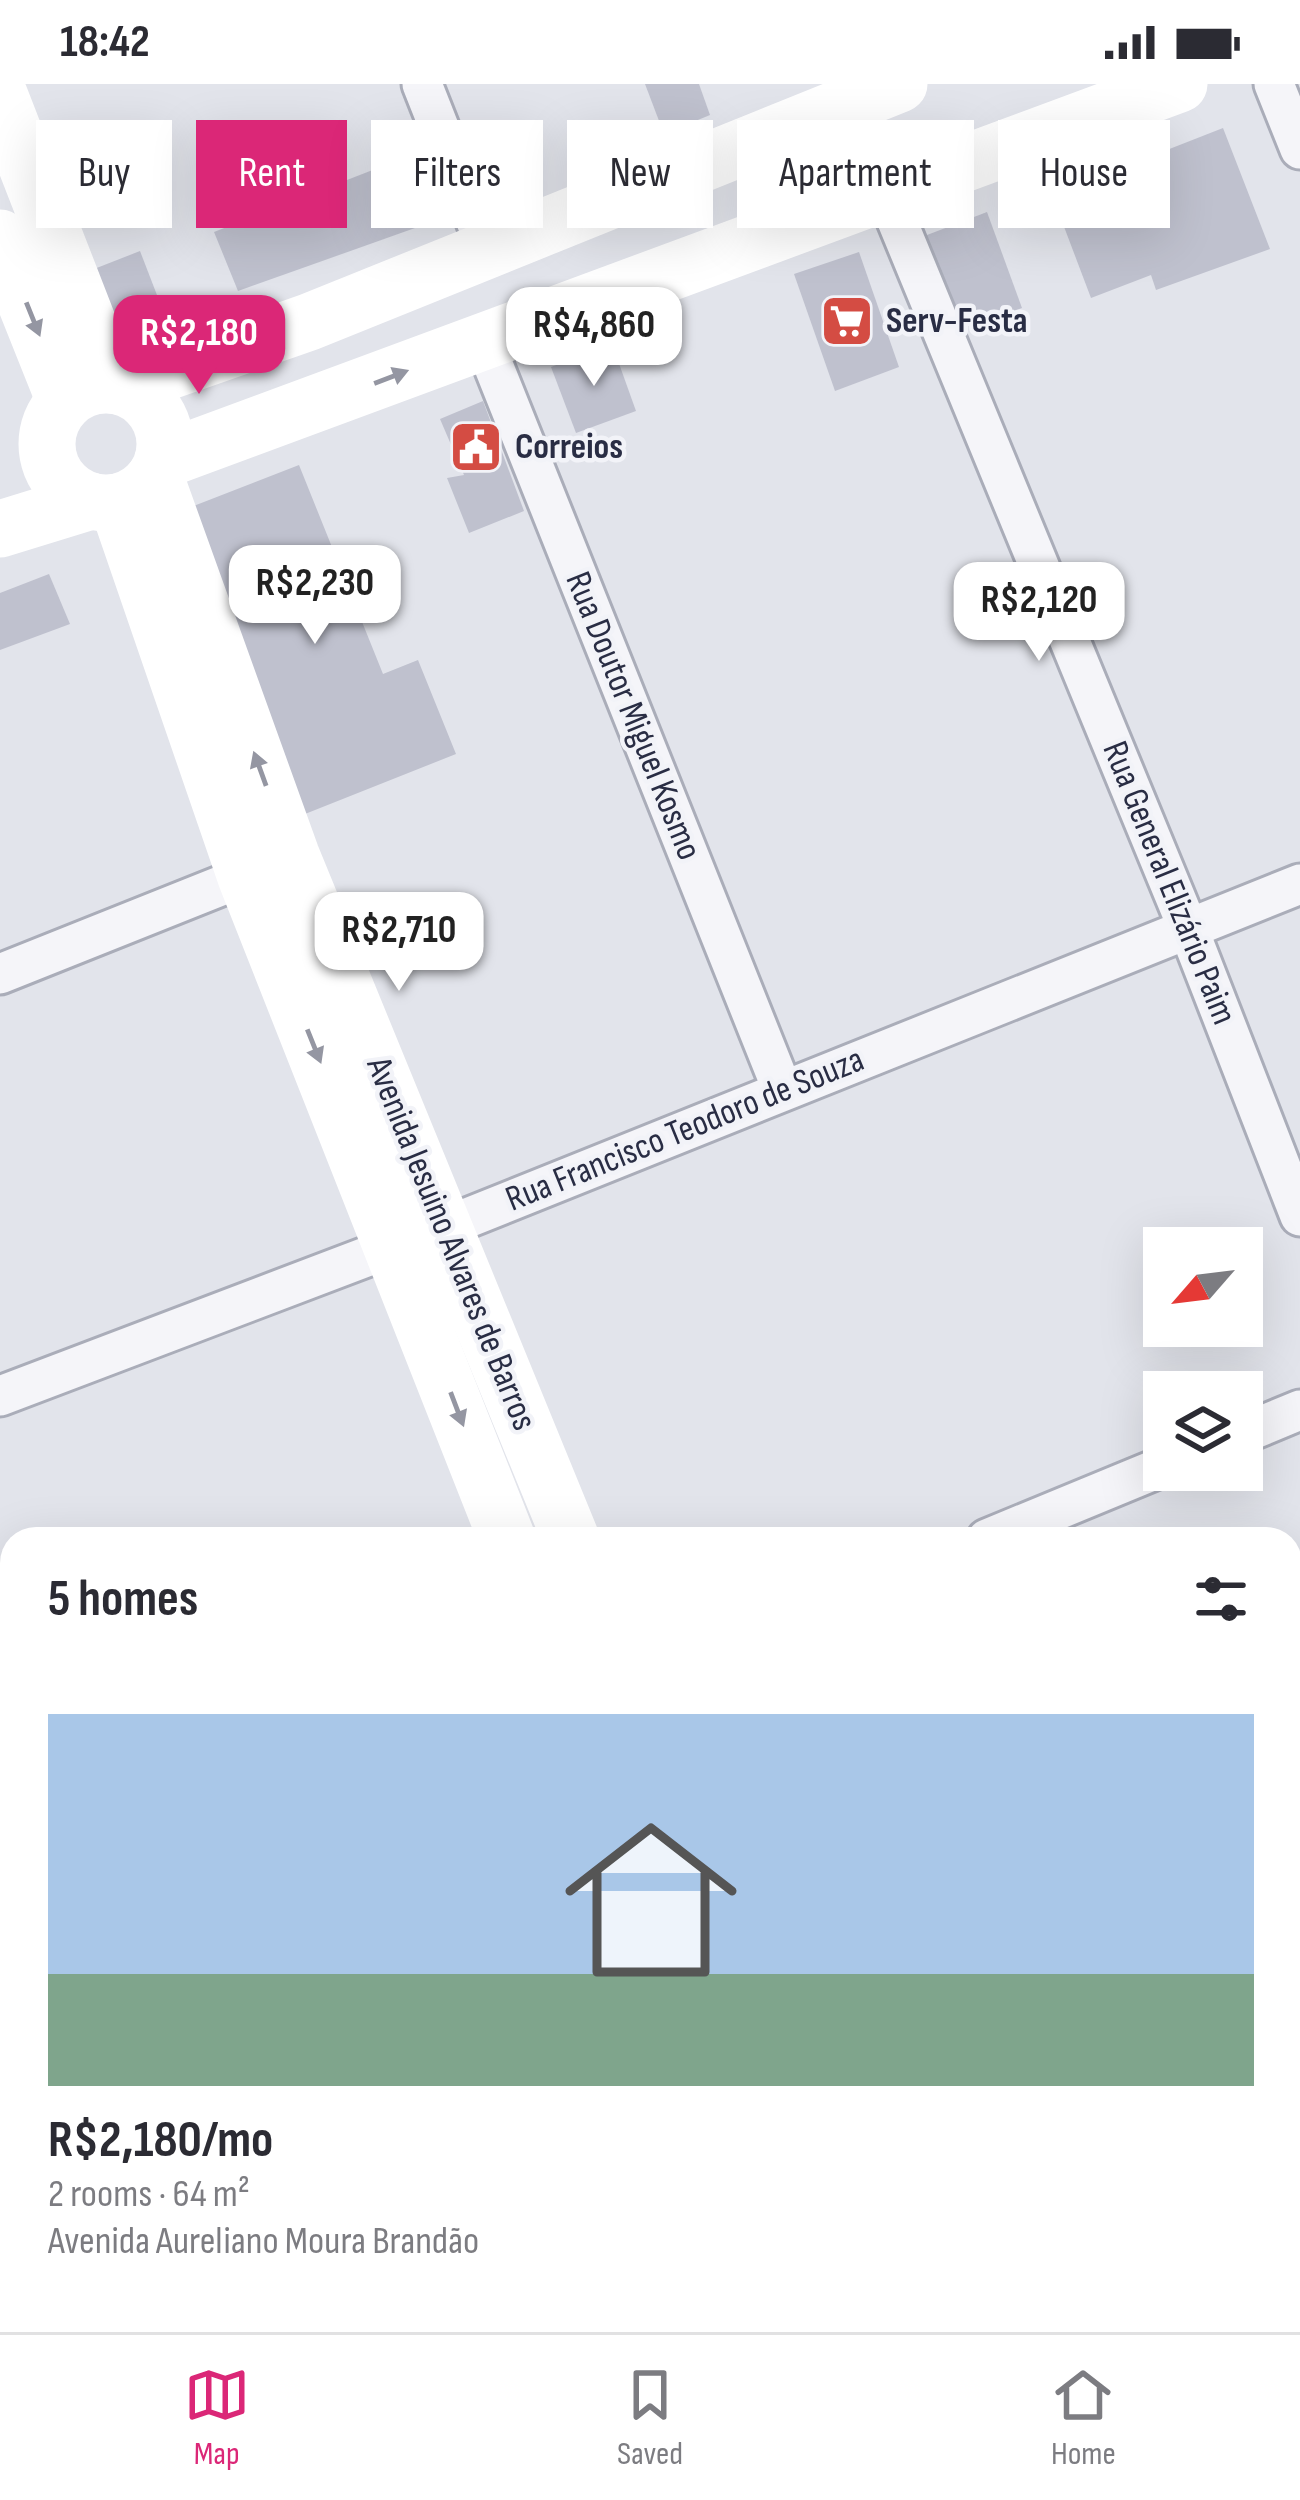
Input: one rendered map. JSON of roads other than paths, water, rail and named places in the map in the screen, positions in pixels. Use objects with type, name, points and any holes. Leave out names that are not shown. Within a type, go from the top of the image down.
[{"type":"street","points":[[422,84],[487,249]]},
{"type":"street","points":[[974,161],[1179,84]]},
{"type":"street","points":[[1274,84],[1300,149]]},
{"type":"street","points":[[70,409],[152,408],[164,442],[131,485],[76,495],[55,474],[47,445],[70,409],[309,322],[867,89]]},
{"type":"street","name":"Rua General Elizário Paim","points":[[867,89],[873,120]]},
{"type":"street","points":[[0,97],[70,409]]},
{"type":"street","points":[[0,529],[131,485],[484,342],[794,228]]},
{"type":"street","name":"Rua General Elizário Paim","points":[[900,228],[1188,928],[1300,1216]]},
{"type":"street","points":[[0,238],[70,409]]},
{"type":"street","name":"Rua Doutor Miguel Kosmo","points":[[484,342],[782,1089]]},
{"type":"street","name":"Avenida Jesuino Alvares de Barros","points":[[131,485],[268,867],[420,1236],[565,1527]]},
{"type":"street","points":[[0,974],[268,867]]},
{"type":"street","name":"Rua Francisco Teodoro de Souza","points":[[0,1396],[420,1236],[1300,884]]},
{"type":"street","name":"Avenida Jesuino Alvares de Barros","points":[[420,1236],[504,1527]]},
{"type":"street","points":[[1263,1425],[1300,1410]]},
{"type":"street","points":[[1016,1527],[1143,1475]]},
{"type":"place","name":"Serv-Festa","points":[[847,321]]},
{"type":"place","name":"Correios","points":[[476,447]]}]
